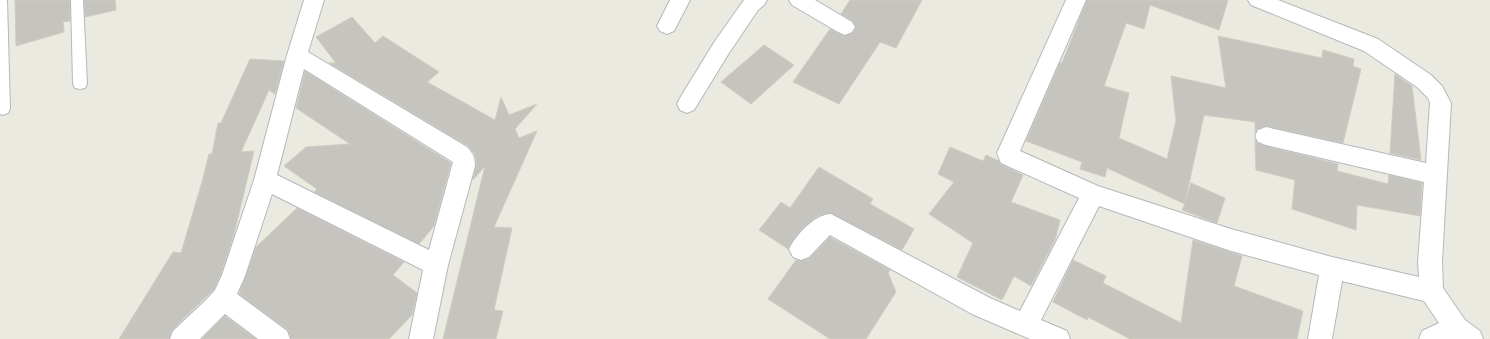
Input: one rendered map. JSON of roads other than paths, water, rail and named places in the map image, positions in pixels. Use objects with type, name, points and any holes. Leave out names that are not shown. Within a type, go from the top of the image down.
[{"type":"street","points":[[182,339],[223,298],[233,276],[266,180],[297,55],[314,0]]},
{"type":"street","points":[[667,26],[680,0]]},
{"type":"street","points":[[687,104],[722,46],[751,5],[757,0]]},
{"type":"street","points":[[799,0],[845,27]]},
{"type":"street","points":[[1076,0],[1008,153],[1011,157],[1093,194],[1232,240],[1332,268],[1431,291]]},
{"type":"street","points":[[1258,0],[1371,45],[1428,85],[1435,92],[1441,103],[1430,262],[1431,291],[1463,333],[1431,339]]},
{"type":"street","points":[[297,55],[459,154],[464,159],[464,166],[436,265],[421,339]]},
{"type":"street","points":[[1266,136],[1436,176]]},
{"type":"street","points":[[266,180],[436,265]]},
{"type":"street","points":[[1025,325],[1093,194]]},
{"type":"street","points":[[801,249],[825,224],[831,224],[981,306],[1058,339]]},
{"type":"street","points":[[1320,339],[1332,268]]},
{"type":"street","points":[[223,298],[278,339]]},
{"type":"lane","points":[[1,0],[3,108]]},
{"type":"lane","points":[[76,0],[80,84]]}]
